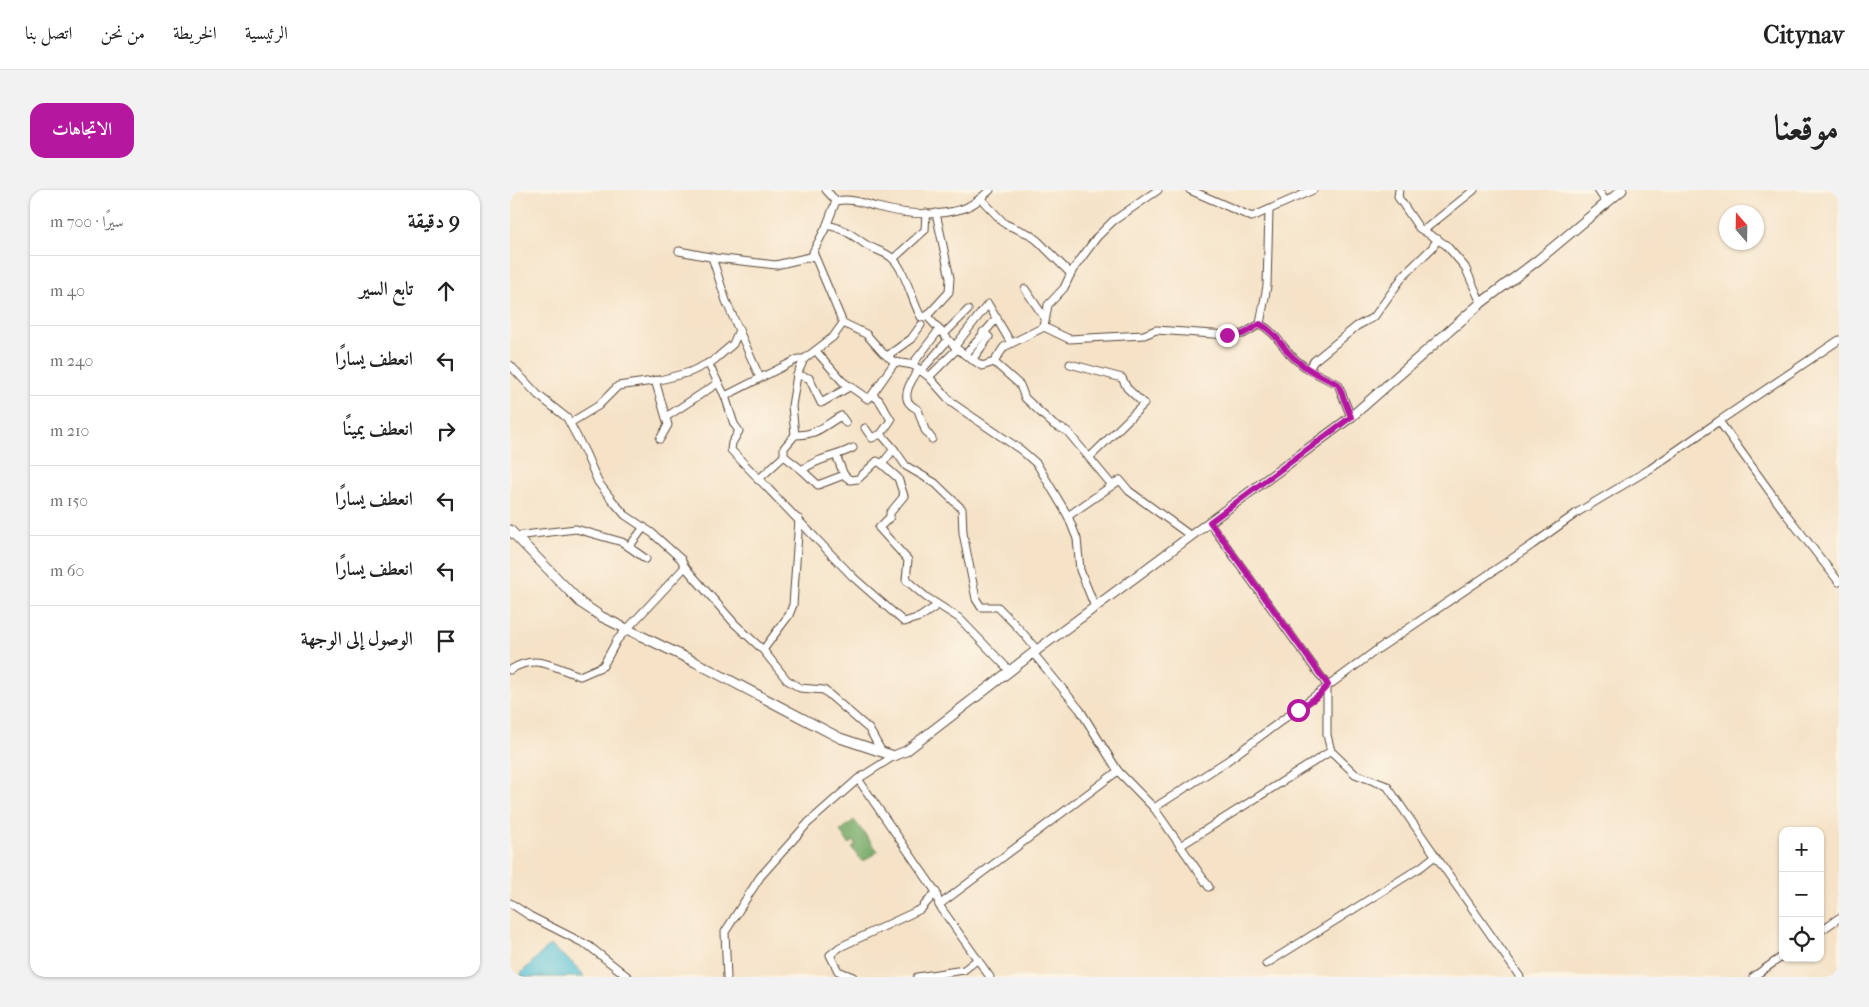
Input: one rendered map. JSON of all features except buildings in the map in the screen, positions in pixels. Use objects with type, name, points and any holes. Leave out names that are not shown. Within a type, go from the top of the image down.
[{"type":"street","points":[[826,190],[836,201]]},
{"type":"street","points":[[836,201],[846,199],[899,211],[936,213],[963,209],[980,199],[990,190]]},
{"type":"street","points":[[1044,327],[1044,317],[1048,305],[1064,288],[1071,274],[1102,232],[1113,221],[1158,190]]},
{"type":"street","points":[[1190,190],[1252,217],[1312,190]]},
{"type":"street","points":[[1399,190],[1398,197],[1418,228],[1446,245],[1465,267],[1481,303]]},
{"type":"street","points":[[1424,230],[1474,190]]},
{"type":"street","points":[[1598,190],[1606,202]]},
{"type":"street","points":[[727,977],[725,932],[760,877],[808,823],[858,778],[906,750],[1351,417],[1481,303],[1538,260],[1622,190]]},
{"type":"street","points":[[980,199],[1005,224],[1029,234],[1038,241],[1071,274]]},
{"type":"street","points":[[836,201],[813,252],[842,323],[866,334],[895,362],[912,365],[920,370],[929,377],[952,403],[1021,450],[1037,464],[1068,516],[1077,539],[1080,570],[1095,607]]},
{"type":"street","points":[[1044,327],[1069,339],[1144,335],[1156,330],[1227,335],[1243,334],[1260,324],[1267,286],[1269,210]]},
{"type":"street","points":[[893,259],[926,230],[926,213]]},
{"type":"street","points":[[827,224],[844,228],[865,244],[885,252],[893,259],[908,285],[921,317],[927,316],[949,292],[950,278],[936,213]]},
{"type":"street","points":[[1309,369],[1314,361],[1357,326],[1374,317],[1404,275],[1432,248],[1438,239]]},
{"type":"street","points":[[679,250],[712,258],[776,265],[814,256]]},
{"type":"street","points":[[712,258],[738,330],[760,378]]},
{"type":"street","points":[[1025,289],[1044,317]]},
{"type":"street","points":[[929,377],[956,347],[988,304],[1011,344]]},
{"type":"street","points":[[912,365],[968,310]]},
{"type":"street","points":[[927,316],[956,347],[982,366],[994,362],[998,353],[1011,344],[1044,327]]},
{"type":"street","points":[[965,355],[997,318]]},
{"type":"street","points":[[795,435],[792,406],[797,375],[804,359],[832,337],[842,323]]},
{"type":"street","points":[[1260,324],[1270,330],[1288,352],[1309,369],[1338,384],[1351,417]]},
{"type":"street","points":[[887,356],[911,339],[921,326]]},
{"type":"street","points":[[570,423],[598,406],[618,386],[690,372],[708,363],[733,344],[738,330]]},
{"type":"street","points":[[972,360],[989,337],[983,332]]},
{"type":"street","points":[[932,439],[925,430],[918,410],[911,406],[908,398],[909,386],[944,335]]},
{"type":"street","points":[[1154,808],[1227,761],[1318,696],[1328,685],[1578,512],[1650,469],[1839,340]]},
{"type":"street","points":[[816,351],[842,381],[852,386],[868,399],[895,362]]},
{"type":"street","points":[[725,396],[798,359],[804,359]]},
{"type":"street","points":[[994,362],[1020,385],[1025,398],[1032,405],[1054,425],[1068,431],[1112,484]]},
{"type":"street","points":[[708,363],[725,396],[734,424],[739,432],[732,443],[731,450],[758,480],[853,577],[904,622],[920,617],[938,605]]},
{"type":"street","points":[[1070,364],[1122,378],[1127,388],[1144,404],[1090,456]]},
{"type":"street","points":[[510,365],[538,396],[567,418],[598,482],[625,515],[644,527],[682,559],[685,566],[735,624],[763,650],[786,680],[800,688],[824,690],[869,729],[882,752]]},
{"type":"street","points":[[797,375],[809,378],[821,403],[852,386]]},
{"type":"street","points":[[656,380],[668,425],[660,439]]},
{"type":"street","points":[[666,417],[718,383]]},
{"type":"street","points":[[865,428],[872,438],[881,434],[891,420],[879,400],[872,394]]},
{"type":"street","points":[[758,480],[784,456],[784,448],[795,435],[813,433],[825,428],[841,416],[846,423]]},
{"type":"street","points":[[1719,421],[1786,514],[1839,582]]},
{"type":"street","points":[[881,434],[894,448],[906,466],[935,483],[962,509],[963,533],[976,599],[981,607],[998,607],[1014,625],[1023,630],[1035,652],[1080,710],[1118,771],[1154,808],[1209,887]]},
{"type":"street","points":[[802,470],[813,462],[853,448]]},
{"type":"street","points":[[882,464],[894,448]]},
{"type":"street","points":[[836,455],[844,475],[850,480],[858,478],[877,461],[898,478],[904,496],[890,514],[890,517],[879,528],[908,560],[906,580],[958,618],[1010,671]]},
{"type":"street","points":[[784,456],[818,485],[844,475]]},
{"type":"street","points":[[1068,516],[1120,480],[1129,490],[1191,536]]},
{"type":"street","points":[[763,650],[784,623],[793,605],[798,519]]},
{"type":"street","points":[[1210,522],[1328,685],[1327,735],[1331,751],[1355,774],[1387,786],[1520,977]]},
{"type":"street","points":[[630,547],[644,527]]},
{"type":"street","points":[[513,533],[576,528],[630,547],[646,559]]},
{"type":"street","points":[[513,533],[581,603],[626,630],[695,662],[840,738],[894,756]]},
{"type":"street","points":[[510,670],[522,662],[540,661],[580,676],[603,666],[617,640],[685,566]]},
{"type":"street","points":[[1180,846],[1331,751]]},
{"type":"street","points":[[938,906],[1118,771]]},
{"type":"street","points":[[858,778],[936,892],[938,906],[990,977]]},
{"type":"street","points":[[1266,964],[1421,867],[1435,856]]},
{"type":"street","points":[[853,977],[838,971],[830,954],[840,947],[921,909],[936,892]]},
{"type":"street","points":[[510,903],[530,916],[589,946],[628,977]]},
{"type":"street","points":[[1824,928],[1839,918]]},
{"type":"street","points":[[917,977],[964,970],[978,959]]},
{"type":"street","points":[[1752,977],[1779,959]]},
{"type":"green space","points":[[854,820],[878,851],[863,862],[852,848],[856,845],[853,841],[849,844],[840,831]]},
{"type":"water","points":[[550,945],[573,964],[584,977],[522,977],[521,973]]},
{"type":"route","points":[[1227,335],[1243,334],[1260,324],[1270,330],[1288,352],[1309,369],[1326,380],[1338,384],[1351,417],[1210,522],[1328,685],[1318,696],[1298,710]]}]
